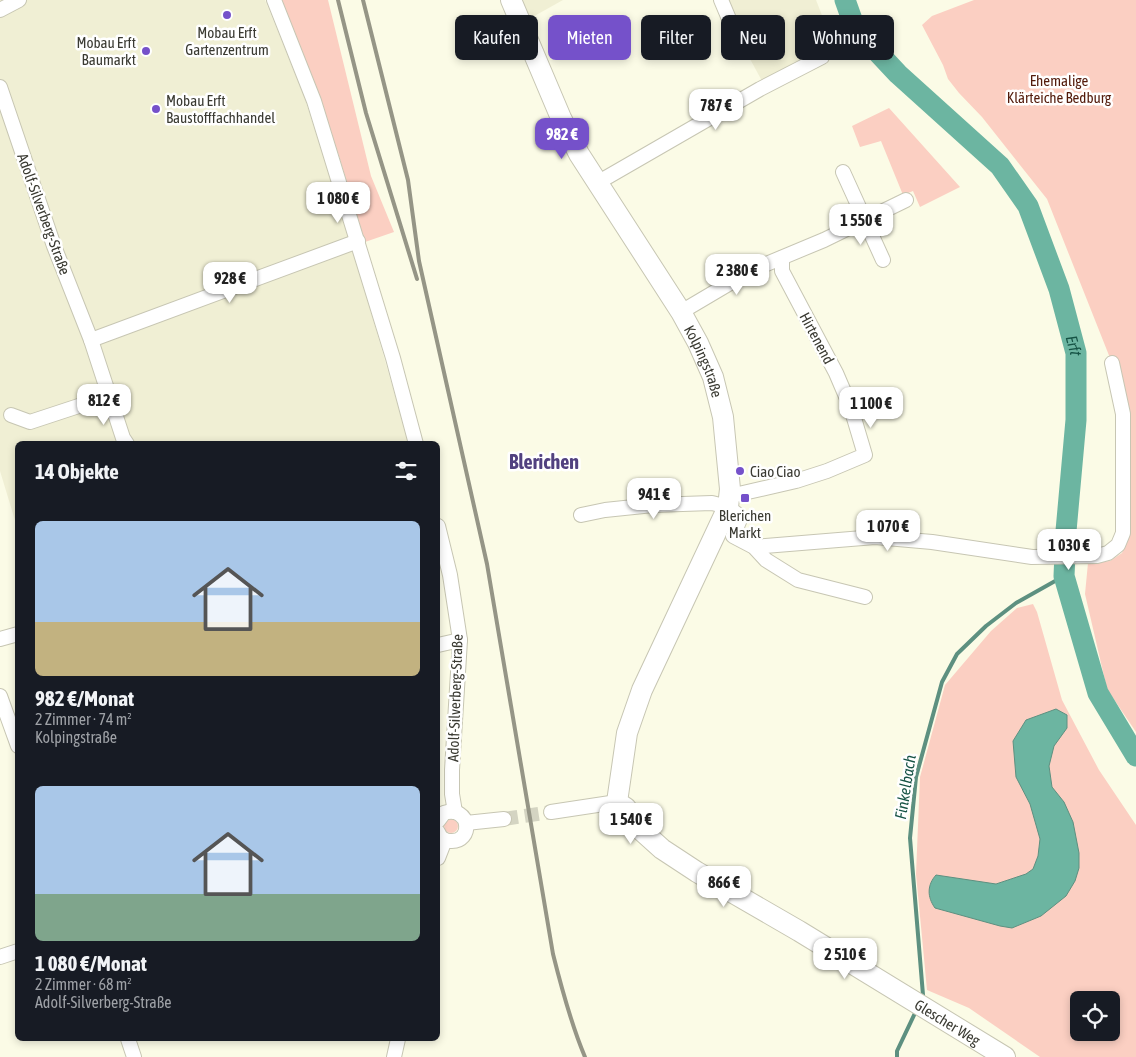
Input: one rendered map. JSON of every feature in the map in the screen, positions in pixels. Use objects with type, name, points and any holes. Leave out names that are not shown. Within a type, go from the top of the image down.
[{"type":"street","points":[[0,10],[19,0]]},
{"type":"street","points":[[274,0],[314,101],[395,366],[415,441]]},
{"type":"street","name":"Kolpingstraße","points":[[511,0],[561,118],[579,154],[681,312],[698,342],[712,377],[723,417],[729,501]]},
{"type":"street","points":[[721,0],[727,15]]},
{"type":"street","points":[[598,183],[760,89],[816,60]]},
{"type":"street","name":"Adolf-Silverberg-Straße","points":[[0,87],[54,246],[92,340],[125,441]]},
{"type":"street","points":[[843,172],[883,260]]},
{"type":"street","points":[[681,312],[752,270],[906,200]]},
{"type":"street","points":[[92,340],[358,242]]},
{"type":"street","name":"Hirtenend","points":[[729,501],[827,471],[865,455],[851,408],[836,373],[782,271],[782,258]]},
{"type":"street","points":[[754,547],[875,537],[932,542],[1040,558],[1097,556],[1108,553],[1118,545],[1123,533],[1124,414],[1112,363]]},
{"type":"street","points":[[11,415],[30,422],[109,396]]},
{"type":"street","points":[[581,515],[605,510],[653,505],[729,501]]},
{"type":"street","points":[[729,501],[740,517],[733,536],[754,547],[766,560],[798,580],[865,597]]},
{"type":"street","points":[[551,812],[617,802],[627,733],[642,690],[729,501]]},
{"type":"street","name":"Adolf-Silverberg-Straße","points":[[440,542],[444,574],[460,640],[452,770],[452,794],[455,812]]},
{"type":"street","points":[[0,639],[15,635]]},
{"type":"street","points":[[440,645],[460,640]]},
{"type":"street","points":[[0,696],[15,738]]},
{"type":"street","name":"Glescher Weg","points":[[617,802],[626,808],[642,831],[662,849],[697,872],[799,931],[1006,1057]]},
{"type":"street","points":[[440,818],[444,813],[455,812],[461,814],[466,823],[466,831],[460,839],[452,842],[441,836]]},
{"type":"street","points":[[466,823],[504,819]]},
{"type":"street","points":[[0,957],[15,952]]},
{"type":"street","points":[[128,1041],[130,1056]]},
{"type":"street","points":[[394,1057],[398,1041]]},
{"type":"shaded area","points":[[0,0],[265,0],[304,96],[349,236],[408,441],[15,441],[15,520],[0,471]]},
{"type":"shaded area","points":[[521,0],[563,0],[536,15],[527,15]]},
{"type":"shaded area","points":[[718,0],[816,0],[822,15],[795,15],[795,60],[799,60],[762,81],[751,60],[785,60],[785,15],[726,15]]},
{"type":"green space","points":[[281,0],[328,0],[371,176],[394,232],[365,242],[338,153]]},
{"type":"green space","name":"Ehemalige Klärteiche Bedburg","points":[[974,0],[1136,0],[1136,732],[1107,689],[1085,594],[1088,563],[1110,561],[1122,553],[1130,535],[1129,490],[1112,363],[1047,199],[982,117],[948,79],[943,65],[922,25],[932,16]]},
{"type":"green space","points":[[889,108],[960,187],[920,207],[913,191],[903,195],[881,141],[860,147],[852,126]]},
{"type":"green space","points":[[1033,604],[1037,612],[1062,700],[1099,770],[1136,825],[1136,1057],[1040,1057],[969,1008],[927,990],[916,874],[920,777],[945,685],[991,631],[1017,608]]},
{"type":"green space","points":[[451,819],[456,821],[458,826],[456,831],[451,833],[446,831],[444,826],[446,821]]},
{"type":"water","points":[[1056,709],[1067,715],[1067,728],[1054,746],[1049,766],[1052,787],[1064,802],[1073,822],[1079,853],[1079,868],[1075,881],[1066,896],[1041,916],[1012,928],[935,908],[929,891],[936,875],[996,884],[1026,874],[1033,869],[1038,856],[1040,839],[1030,804],[1016,777],[1013,741],[1026,720]]},
{"type":"waterway","name":"Erft","points":[[845,0],[855,28],[898,74],[1000,166],[1028,206],[1059,289],[1076,353],[1076,420],[1064,576],[1098,693],[1136,756]]},
{"type":"waterway","name":"Finkelbach","points":[[921,1000],[923,995],[910,838],[916,777],[942,682],[957,654],[986,626],[1016,603],[1064,576]]},
{"type":"waterway","name":"Finkelbach","points":[[897,1057],[897,1051],[916,1011]]},
{"type":"tunnel","points":[[504,819],[551,812]]},
{"type":"railway","points":[[338,0],[366,113],[417,279]]},
{"type":"railway","points":[[363,0],[408,180],[419,261],[487,564],[553,954],[567,1007],[585,1057]]},
{"type":"place","name":"Mobau Erft Gartenzentrum","points":[[227,15]]},
{"type":"place","name":"Mobau Erft Baumarkt","points":[[146,51]]},
{"type":"place","name":"Mobau Erft Baustofffachhandel","points":[[156,109]]},
{"type":"place","name":"Ciao Ciao","points":[[740,471]]},
{"type":"place","name":"Blerichen Markt","points":[[745,498]]},
{"type":"district","name":"Blerichen","points":[[544,461]]}]
